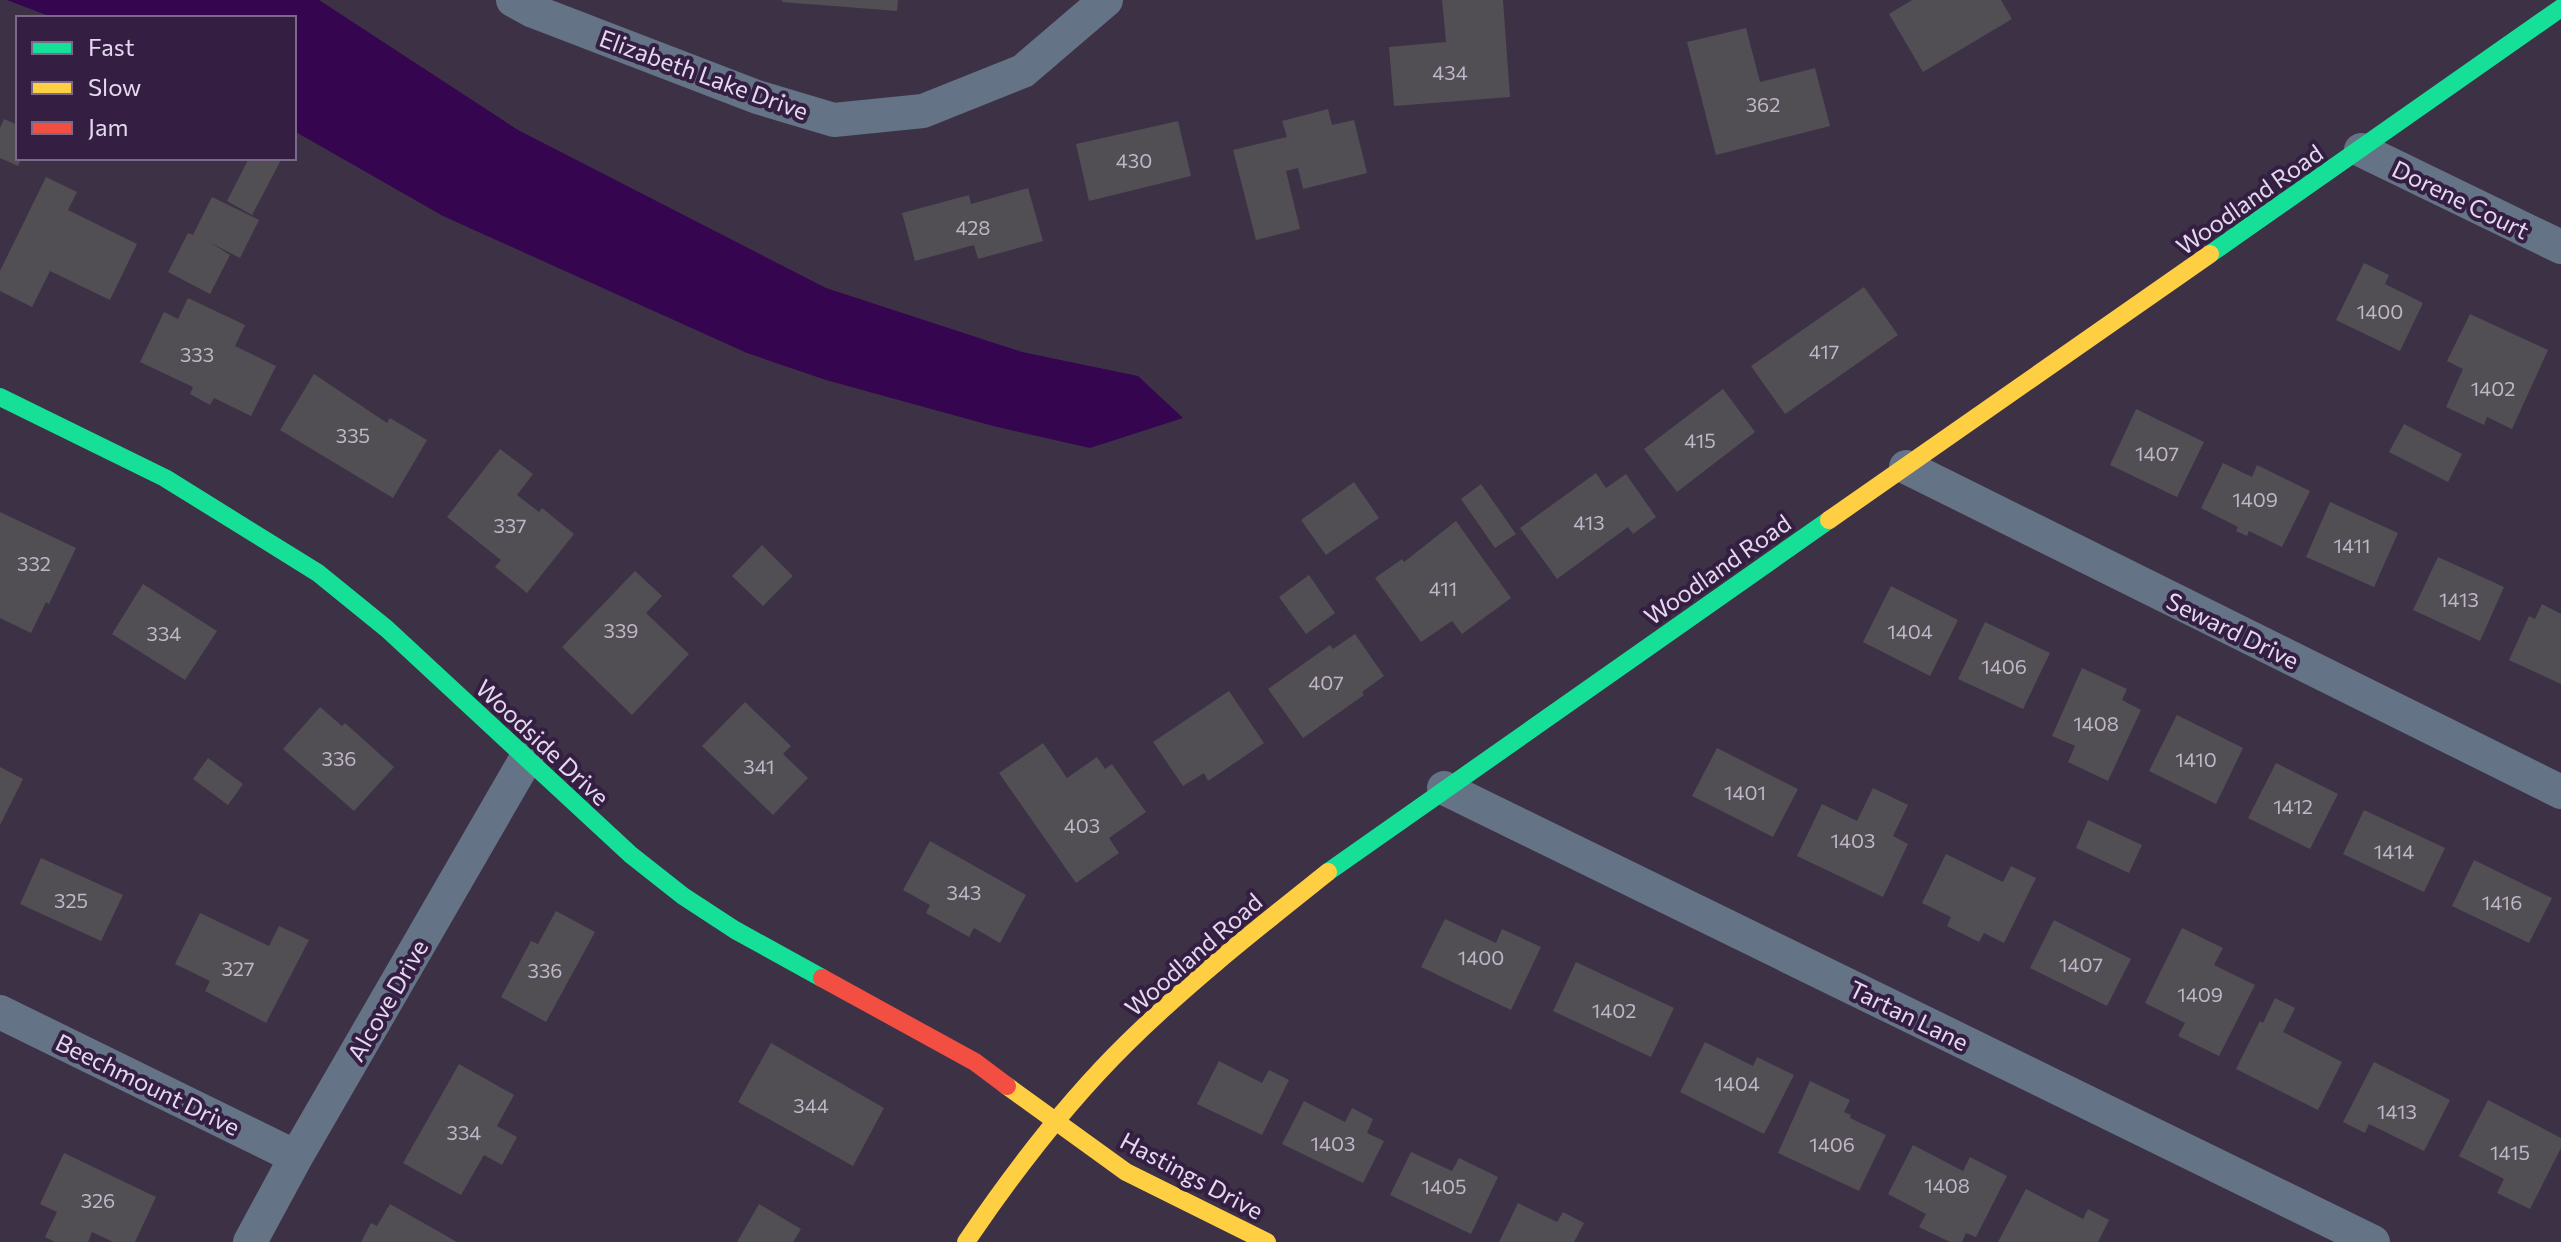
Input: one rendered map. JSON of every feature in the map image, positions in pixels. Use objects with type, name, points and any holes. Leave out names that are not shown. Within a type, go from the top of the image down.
[{"type":"main road","name":"Woodland Road","points":[[966,1242],[1057,1120],[1118,1053],[1187,987],[1334,867],[2561,8]]},
{"type":"main road","name":"Woodside Drive","points":[[0,397],[165,478],[318,573],[387,629],[631,855],[683,896],[735,930],[975,1062],[1057,1120]]},
{"type":"main road","name":"Hastings Drive","points":[[1057,1120],[1126,1172],[1267,1242]]},
{"type":"street","name":"Elizabeth Lake Drive","points":[[513,0],[533,11],[757,97],[834,120],[923,111],[1023,71],[1106,0]]},
{"type":"street","name":"Dorene Court","points":[[2361,150],[2561,247]]},
{"type":"street","name":"Seward Drive","points":[[1906,467],[2561,792]]},
{"type":"street","name":"Alcove Drive","points":[[250,1242],[526,759]]},
{"type":"street","name":"Tartan Lane","points":[[1444,788],[2373,1242]]},
{"type":"street","name":"Beechmount Drive","points":[[0,1012],[296,1157]]},
{"type":"shaded area","points":[[7,0],[319,0],[518,130],[826,288],[1022,352],[1138,376],[1183,418],[1090,448],[993,426],[826,380],[747,353],[443,216],[296,132],[296,16],[49,16]]},
{"type":"building","points":[[782,0],[898,0],[897,11]]},
{"type":"building","points":[[1442,0],[1503,0],[1510,97],[1394,106],[1389,47],[1446,42]]},
{"type":"building","points":[[1912,0],[2001,0],[2012,19],[1923,72],[1889,14]]},
{"type":"building","points":[[1746,28],[1760,82],[1815,68],[1830,126],[1716,155],[1687,42]]},
{"type":"building","points":[[1328,109],[1332,125],[1354,120],[1367,173],[1303,189],[1298,168],[1286,171],[1300,229],[1256,240],[1233,150],[1287,137],[1282,121]]},
{"type":"building","points":[[4,119],[16,124],[16,160],[21,160],[18,166],[0,158],[0,128]]},
{"type":"building","points":[[1178,121],[1191,176],[1089,201],[1076,144]]},
{"type":"building","points":[[248,160],[281,160],[252,215],[227,201]]},
{"type":"building","points":[[46,177],[77,192],[68,210],[137,244],[110,300],[50,271],[32,307],[0,291],[0,271]]},
{"type":"building","points":[[1028,188],[1043,241],[978,259],[974,245],[915,261],[902,213],[969,195],[971,204]]},
{"type":"building","points":[[212,197],[259,220],[240,258],[211,243],[230,255],[210,294],[168,272],[188,233],[193,235]]},
{"type":"building","points":[[2364,263],[2389,275],[2385,284],[2423,303],[2400,351],[2336,320]]},
{"type":"building","points":[[1864,287],[1898,335],[1785,414],[1751,366]]},
{"type":"building","points":[[188,298],[245,325],[235,346],[276,366],[251,416],[214,398],[210,405],[190,394],[193,387],[140,362],[164,312],[178,319]]},
{"type":"building","points":[[2470,314],[2548,350],[2512,429],[2487,417],[2484,425],[2446,407],[2463,369],[2447,361]]},
{"type":"building","points":[[314,374],[387,423],[390,418],[427,440],[393,498],[280,430]]},
{"type":"building","points":[[1723,389],[1755,432],[1677,492],[1644,449]]},
{"type":"building","points":[[2136,409],[2204,442],[2177,497],[2110,465]]},
{"type":"building","points":[[2404,424],[2462,454],[2448,482],[2389,452]]},
{"type":"building","points":[[500,449],[533,474],[517,495],[539,512],[542,508],[574,534],[527,593],[495,567],[501,560],[447,517]]},
{"type":"building","points":[[2223,463],[2252,477],[2257,465],[2310,491],[2282,547],[2249,531],[2247,536],[2236,531],[2238,527],[2201,508]]},
{"type":"building","points":[[1596,473],[1606,488],[1626,474],[1656,517],[1633,534],[1628,527],[1557,579],[1520,528]]},
{"type":"building","points":[[1354,482],[1379,518],[1326,555],[1301,520]]},
{"type":"building","points":[[1481,484],[1516,534],[1495,548],[1461,499]]},
{"type":"building","points":[[2330,502],[2398,533],[2374,587],[2306,557]]},
{"type":"building","points":[[0,512],[76,548],[31,633],[0,618]]},
{"type":"building","points":[[1456,521],[1511,598],[1462,634],[1452,621],[1421,642],[1375,578],[1402,559],[1404,562]]},
{"type":"building","points":[[762,545],[793,576],[763,606],[732,576]]},
{"type":"building","points":[[2438,557],[2504,587],[2480,641],[2413,610]]},
{"type":"building","points":[[635,571],[662,596],[646,613],[689,654],[632,715],[562,647]]},
{"type":"building","points":[[1309,575],[1335,613],[1306,634],[1279,597]]},
{"type":"building","points":[[143,584],[217,631],[185,680],[112,634]]},
{"type":"building","points":[[1891,586],[1958,620],[1930,676],[1863,642]]},
{"type":"building","points":[[2542,604],[2561,614],[2561,684],[2509,660],[2529,616],[2535,619]]},
{"type":"building","points":[[1985,622],[2050,653],[2023,709],[1958,679]]},
{"type":"building","points":[[1355,634],[1384,676],[1362,692],[1364,695],[1303,738],[1268,689],[1330,645],[1333,649]]},
{"type":"building","points":[[2082,668],[2127,689],[2122,700],[2141,710],[2108,781],[2068,762],[2075,746],[2052,736]]},
{"type":"building","points":[[1229,691],[1264,743],[1208,781],[1204,773],[1183,786],[1153,742]]},
{"type":"building","points":[[745,702],[791,746],[783,754],[808,778],[773,815],[702,746]]},
{"type":"building","points":[[320,707],[342,726],[345,723],[394,767],[354,811],[283,749]]},
{"type":"building","points":[[2177,715],[2243,748],[2216,804],[2149,771]]},
{"type":"building","points":[[1043,743],[1067,778],[1097,757],[1105,769],[1112,764],[1146,812],[1109,838],[1119,853],[1076,883],[999,773]]},
{"type":"building","points":[[1717,748],[1798,789],[1773,837],[1692,796]]},
{"type":"building","points":[[208,758],[243,784],[228,805],[193,779]]},
{"type":"building","points":[[2276,763],[2338,794],[2310,849],[2248,818]]},
{"type":"building","points":[[0,767],[23,779],[0,825]]},
{"type":"building","points":[[1873,788],[1908,805],[1893,836],[1908,844],[1883,897],[1797,856],[1822,804],[1857,821]]},
{"type":"building","points":[[2364,810],[2445,848],[2424,892],[2343,854]]},
{"type":"building","points":[[2088,820],[2142,845],[2129,873],[2076,848]]},
{"type":"building","points":[[930,841],[1026,895],[1000,943],[974,928],[969,937],[926,913],[930,905],[903,890]]},
{"type":"building","points":[[1946,854],[2003,882],[2011,866],[2036,878],[2004,943],[1984,933],[1979,942],[1947,926],[1951,917],[1922,903]]},
{"type":"building","points":[[41,858],[123,895],[101,941],[20,904]]},
{"type":"building","points":[[2474,860],[2552,898],[2529,943],[2452,906]]},
{"type":"building","points":[[556,911],[595,932],[546,1022],[501,997],[531,941],[538,944]]},
{"type":"building","points":[[200,913],[269,946],[279,926],[309,940],[266,1023],[205,991],[210,981],[175,964]]},
{"type":"building","points":[[1445,919],[1496,943],[1502,929],[1541,947],[1511,1010],[1421,967]]},
{"type":"building","points":[[2054,920],[2131,959],[2107,1006],[2030,968]]},
{"type":"building","points":[[2182,928],[2223,948],[2214,965],[2255,985],[2219,1056],[2178,1036],[2185,1023],[2145,1003]]},
{"type":"building","points":[[1576,962],[1674,1008],[1651,1057],[1553,1011]]},
{"type":"building","points":[[2275,998],[2295,1008],[2283,1032],[2342,1062],[2318,1110],[2236,1069]]},
{"type":"building","points":[[1705,1042],[1753,1066],[1757,1057],[1794,1075],[1764,1134],[1680,1092]]},
{"type":"building","points":[[771,1043],[884,1108],[853,1166],[738,1102]]},
{"type":"building","points":[[1219,1061],[1262,1083],[1269,1070],[1289,1080],[1262,1135],[1197,1104]]},
{"type":"building","points":[[2374,1062],[2450,1100],[2424,1151],[2369,1124],[2365,1133],[2343,1122]]},
{"type":"building","points":[[459,1064],[514,1095],[497,1126],[517,1137],[502,1165],[484,1155],[461,1195],[403,1163]]},
{"type":"building","points":[[1810,1081],[1850,1100],[1844,1112],[1851,1115],[1850,1118],[1886,1135],[1859,1191],[1778,1153]]},
{"type":"building","points":[[2488,1100],[2561,1138],[2561,1148],[2530,1209],[2497,1193],[2504,1179],[2459,1156]]},
{"type":"building","points":[[1304,1101],[1345,1122],[1352,1108],[1373,1119],[1367,1133],[1384,1141],[1363,1183],[1282,1144]]},
{"type":"building","points":[[1913,1145],[1963,1171],[1970,1157],[2007,1176],[1976,1237],[1966,1233],[1962,1242],[1950,1242],[1919,1227],[1926,1214],[1888,1194]]},
{"type":"building","points":[[1411,1152],[1452,1171],[1459,1158],[1498,1177],[1471,1234],[1390,1195]]},
{"type":"building","points":[[64,1153],[156,1197],[135,1242],[113,1242],[92,1232],[88,1242],[55,1242],[45,1237],[57,1212],[40,1204]]},
{"type":"building","points":[[2026,1189],[2083,1219],[2088,1209],[2109,1220],[2098,1242],[1998,1242]]},
{"type":"building","points":[[1518,1203],[1557,1222],[1563,1212],[1584,1223],[1574,1242],[1499,1242]]},
{"type":"building","points":[[390,1204],[457,1242],[361,1242],[371,1223],[377,1226]]},
{"type":"building","points":[[759,1204],[801,1229],[793,1242],[737,1242]]},
{"type":"traffic: fast","points":[[2210,254],[2561,8]]},
{"type":"traffic: fast","points":[[0,397],[165,478],[318,573],[387,629],[631,855],[683,896],[735,930],[822,978]]},
{"type":"traffic: fast","points":[[1328,872],[1829,520]]},
{"type":"traffic: slow","points":[[1829,520],[2210,254]]},
{"type":"traffic: slow","points":[[966,1242],[1042,1138],[1105,1066],[1200,976],[1328,872]]},
{"type":"traffic: slow","points":[[1007,1086],[1126,1172],[1267,1242]]},
{"type":"traffic: jam","points":[[822,978],[975,1062],[1007,1086]]}]
